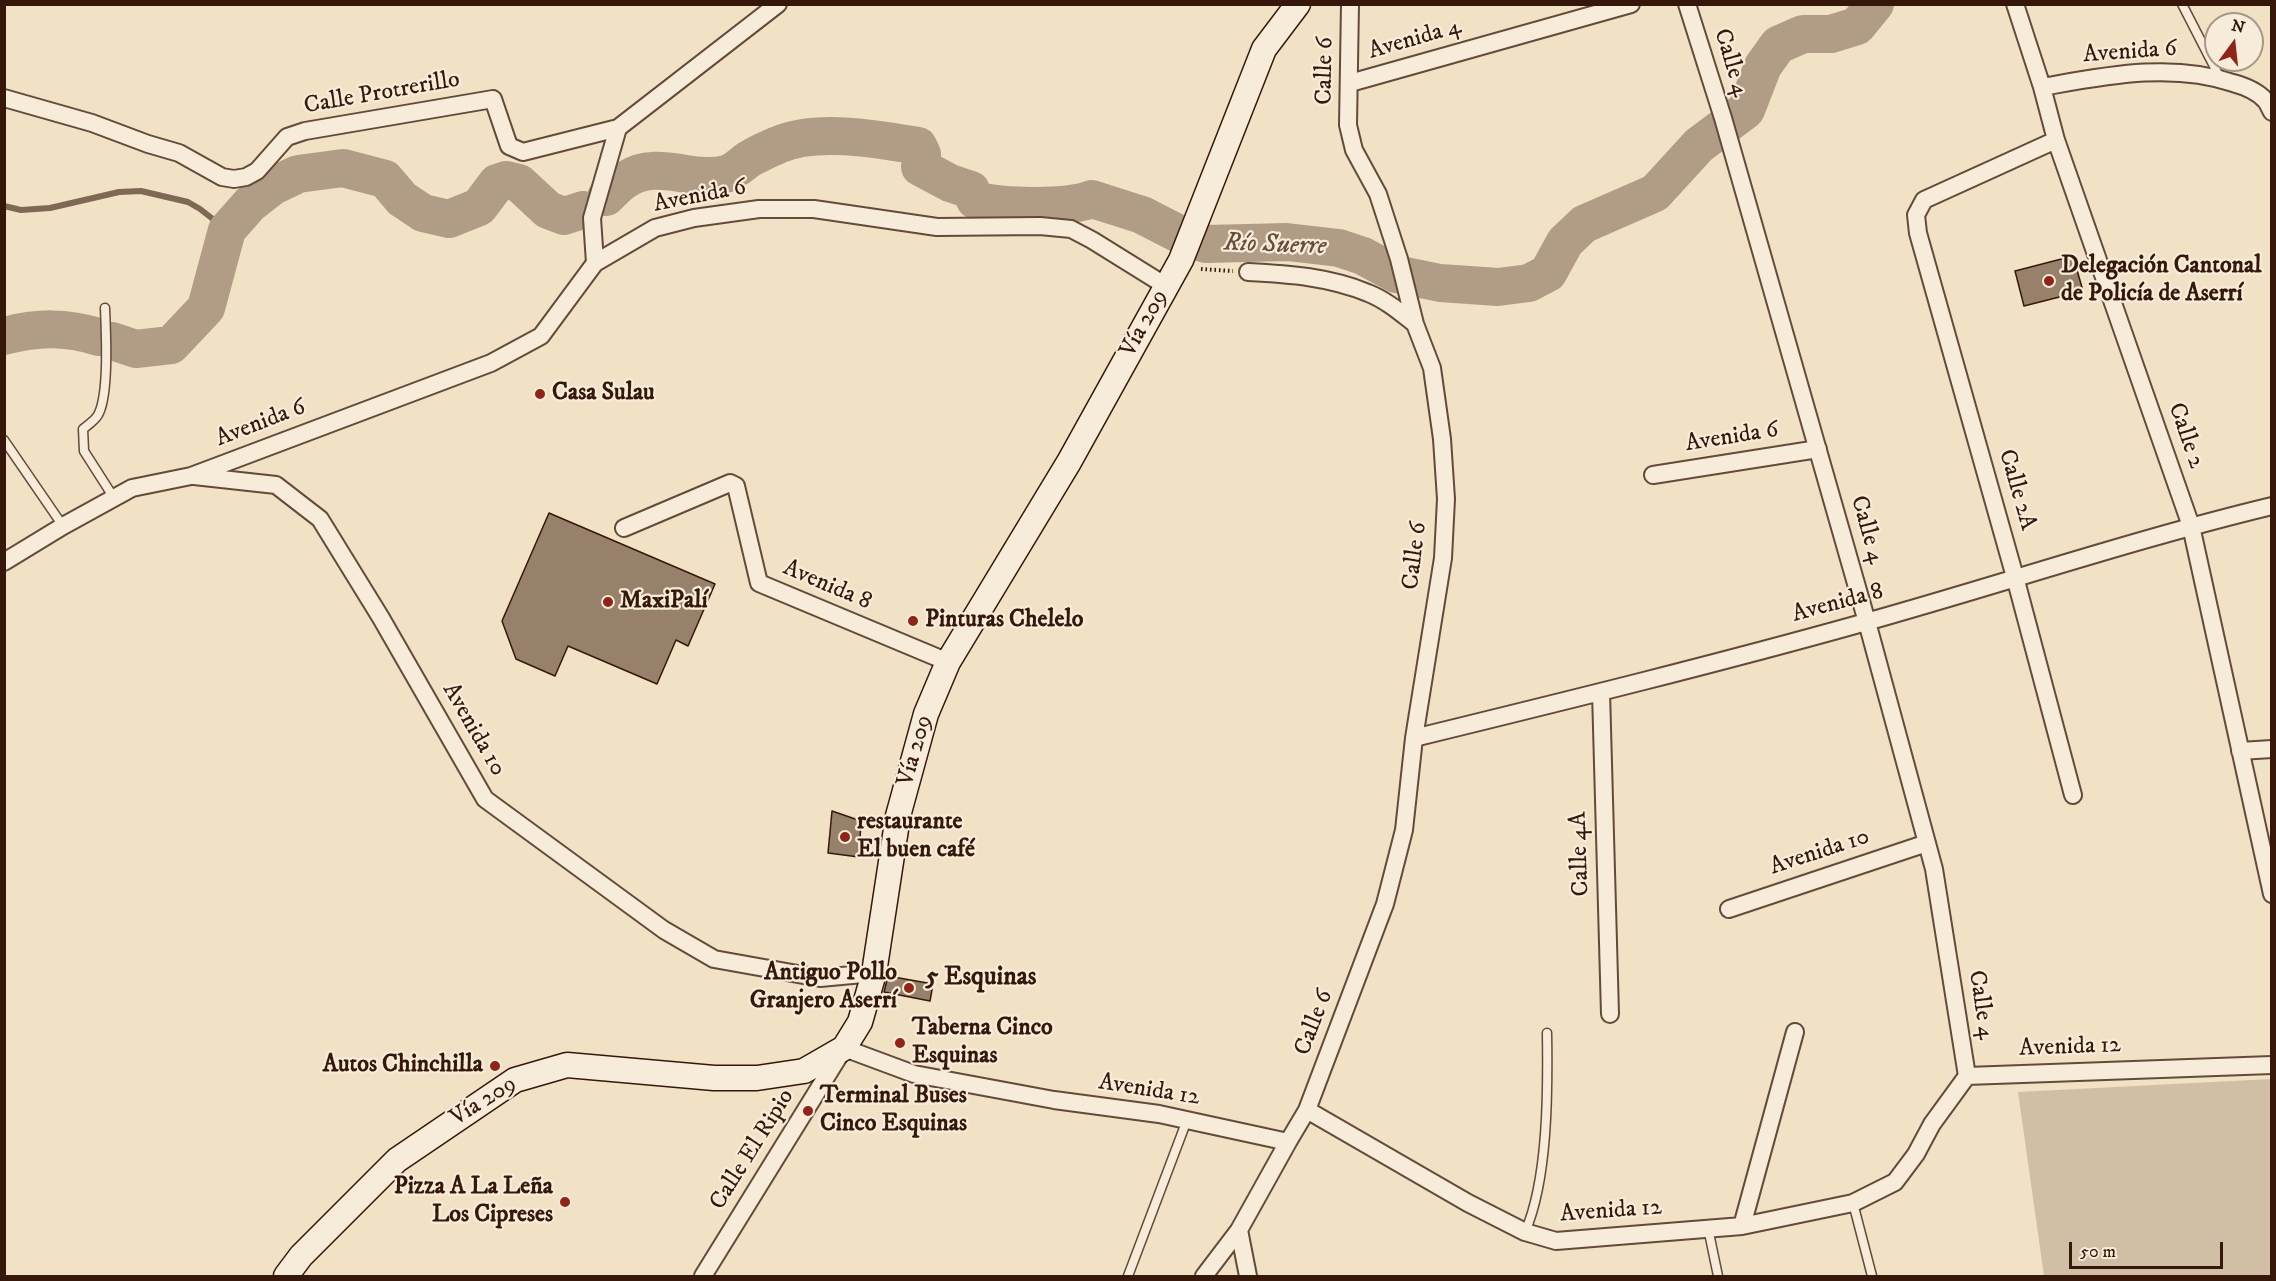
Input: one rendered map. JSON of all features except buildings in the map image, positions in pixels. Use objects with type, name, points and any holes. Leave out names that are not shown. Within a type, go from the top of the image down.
[{"type":"main road","name":"Vía 209","points":[[286,1276],[301,1256],[397,1160],[515,1080],[567,1065],[714,1078],[757,1078],[804,1071],[844,1048],[860,1022],[874,973],[898,816],[926,714],[948,662],[1069,462],[1176,268],[1200,215],[1264,49],[1298,4]]},
{"type":"street","points":[[595,263],[592,218],[618,128],[778,4]]},
{"type":"street","name":"Calle 6","points":[[1307,1110],[1385,904],[1404,830],[1414,738],[1443,558],[1446,499],[1442,439],[1432,368],[1415,324],[1399,259],[1378,194],[1354,150],[1348,125],[1350,4]]},
{"type":"street","name":"Avenida 4","points":[[1350,83],[1631,4]]},
{"type":"street","name":"Calle 4","points":[[1687,4],[1723,118],[1818,449],[1934,869],[1967,1076]]},
{"type":"street","name":"Calle 2","points":[[2016,4],[2056,140],[2191,526],[2271,894]]},
{"type":"street","name":"Avenida 6","points":[[2042,87],[2120,73],[2180,72],[2220,78],[2248,87],[2265,100],[2271,112]]},
{"type":"street","name":"Calle Protrerillo","points":[[4,98],[92,123],[178,153],[222,177],[234,179],[246,177],[258,171],[287,137],[305,131],[493,99],[509,146],[523,152],[618,128]]},
{"type":"street","name":"Calle 2A","points":[[2056,140],[1924,200],[1916,215],[1918,233],[2015,577],[2073,795]]},
{"type":"street","name":"Avenida 6","points":[[191,476],[491,363],[541,336],[595,263],[655,228],[694,218],[759,209],[814,208],[937,227],[1040,226],[1071,229],[1092,240],[1176,268]]},
{"type":"street","points":[[1248,272],[1296,274],[1339,283],[1370,293],[1415,324]]},
{"type":"street","name":"Avenida 6","points":[[1653,475],[1818,449]]},
{"type":"street","points":[[4,562],[132,488],[191,476]]},
{"type":"street","name":"Avenida 10","points":[[191,476],[276,485],[320,519],[381,618],[485,800],[664,930],[714,959],[820,978],[874,973]]},
{"type":"street","name":"Avenida 8","points":[[624,528],[733,483],[736,486],[759,583],[948,662]]},
{"type":"street","name":"Avenida 8","points":[[1414,738],[1601,692],[1867,622],[2191,526],[2271,506]]},
{"type":"street","name":"Calle 4A","points":[[1601,692],[1610,1014]]},
{"type":"street","points":[[2240,751],[2271,749]]},
{"type":"street","name":"Avenida 10","points":[[1729,909],[1927,843]]},
{"type":"street","points":[[1742,1226],[1795,1032]]},
{"type":"street","name":"Avenida 12","points":[[844,1048],[914,1074],[1054,1100],[1159,1114],[1288,1142]]},
{"type":"street","name":"Calle El Ripio","points":[[703,1276],[844,1048]]},
{"type":"street","name":"Avenida 12","points":[[1307,1110],[1468,1203],[1525,1232],[1556,1241],[1742,1226],[1853,1203],[1896,1182],[1916,1154],[1932,1124],[1967,1076],[2271,1065]]},
{"type":"street","points":[[1204,1276],[1239,1230],[1307,1110]]},
{"type":"street","points":[[1239,1230],[1248,1276]]},
{"type":"lane","points":[[2182,4],[2220,78]]},
{"type":"lane","points":[[105,308],[106,353],[103,396],[99,414],[83,429],[83,440],[84,451],[114,498]]},
{"type":"lane","points":[[4,440],[63,526]]},
{"type":"lane","points":[[1525,1232],[1533,1214],[1541,1165],[1548,1084],[1548,1033]]},
{"type":"lane","points":[[1128,1276],[1187,1120]]},
{"type":"lane","points":[[1853,1203],[1872,1276]]},
{"type":"lane","points":[[1708,1228],[1718,1276]]},
{"type":"path","points":[[1176,268],[1248,272]]},
{"type":"shaded area","points":[[2271,1079],[2271,1276],[2044,1276],[2018,1092]]},
{"type":"waterway","name":"Río Suerre","points":[[606,197],[621,183],[639,173],[663,171],[714,176],[729,173],[756,155],[793,140],[828,136],[866,138],[918,146],[922,154],[920,167],[950,183],[971,190],[975,200],[1001,204],[1051,206],[1092,199],[1142,215],[1181,235],[1206,244],[1287,242],[1339,248],[1363,256],[1396,274],[1440,283],[1498,287],[1529,283],[1548,273],[1565,242],[1584,224],[1655,193],[1699,145],[1746,110],[1763,66],[1778,45],[1803,34],[1831,34],[1857,26],[1875,4]]},
{"type":"waterway","name":"Río Suerre","points":[[112,341],[136,349],[171,345],[206,308],[227,230],[250,204],[273,186],[298,174],[343,168],[385,179],[402,199],[423,213],[449,219],[479,207],[497,183],[506,180],[519,183],[548,210],[564,216],[583,210]]},
{"type":"waterway","points":[[4,206],[21,210],[50,208],[119,192],[141,191],[188,202],[227,230]]},
{"type":"waterway","name":"Río Suerre","points":[[4,336],[52,329],[75,331],[99,337]]},
{"type":"place","name":"Delegación Cantonal de Policía de Aserrí","points":[[2049,281]]},
{"type":"place","name":"Casa Sulau","points":[[540,394]]},
{"type":"place","name":"MaxiPalí","points":[[608,602]]},
{"type":"place","name":"Pinturas Chelelo","points":[[913,621]]},
{"type":"place","name":"restaurante El buen café","points":[[845,837]]},
{"type":"place","name":"Antiguo Pollo Granjero Aserrí","points":[[909,988]]},
{"type":"place","name":"Taberna Cinco Esquinas","points":[[900,1043]]},
{"type":"place","name":"Autos Chinchilla","points":[[495,1066]]},
{"type":"place","name":"Terminal Buses Cinco Esquinas","points":[[808,1111]]},
{"type":"place","name":"Pizza A La Leña Los Cipreses","points":[[565,1202]]},
{"type":"district","name":"5 Esquinas","points":[[981,979]]}]
